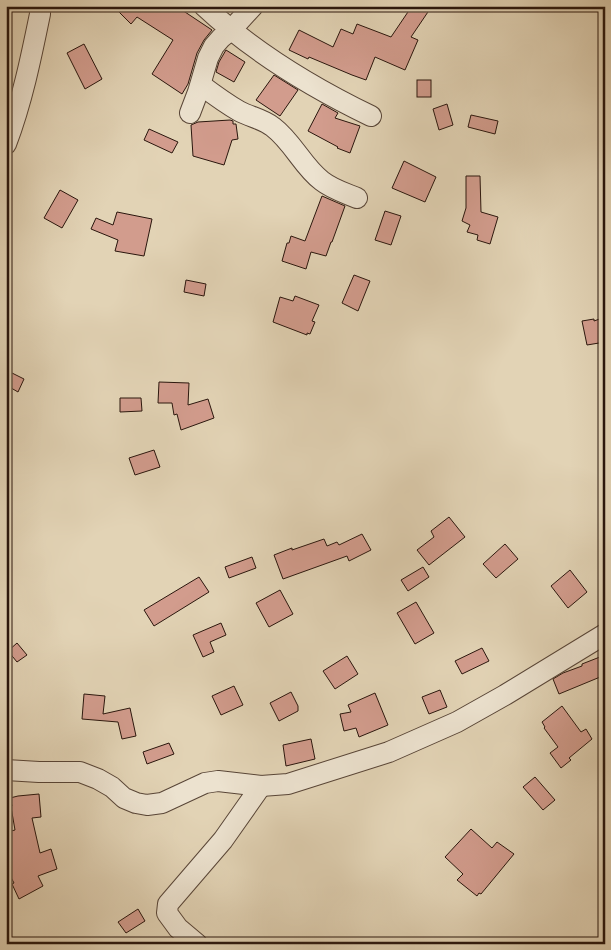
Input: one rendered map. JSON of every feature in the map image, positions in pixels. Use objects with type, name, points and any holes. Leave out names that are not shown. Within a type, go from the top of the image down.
[{"type":"street","points":[[6,144],[13,126],[29,67],[40,6]]},
{"type":"street","points":[[204,6],[231,30],[263,54],[337,100],[371,116]]},
{"type":"street","points":[[190,112],[201,85],[208,58],[214,46],[253,6]]},
{"type":"street","points":[[201,85],[238,110],[272,126],[280,132],[321,181],[357,198]]},
{"type":"street","points":[[6,770],[80,772],[98,779],[124,798],[147,805],[162,804],[205,783],[218,781],[260,786],[288,784],[389,752],[457,722],[605,634]]},
{"type":"street","points":[[197,944],[178,928],[168,913],[168,904],[223,840],[260,786]]},
{"type":"building","points":[[113,6],[176,6],[212,30],[197,53],[188,84],[182,94],[152,74],[173,40],[137,17],[131,24]]},
{"type":"building","points":[[412,6],[432,6],[411,37],[418,40],[405,70],[375,57],[366,80],[289,50],[299,30],[333,47],[341,29],[353,34],[357,24],[391,37]]},
{"type":"building","points":[[84,44],[102,79],[85,89],[67,53]]},
{"type":"building","points":[[226,50],[245,62],[234,82],[216,72]]},
{"type":"building","points":[[274,75],[298,90],[280,116],[256,100]]},
{"type":"building","points":[[417,80],[431,80],[431,97],[417,97]]},
{"type":"building","points":[[322,104],[338,113],[335,118],[360,126],[350,153],[337,148],[308,131]]},
{"type":"building","points":[[447,104],[453,125],[439,130],[433,109]]},
{"type":"building","points":[[471,115],[498,121],[495,134],[468,127]]},
{"type":"building","points":[[233,121],[233,124],[236,124],[238,139],[232,140],[224,165],[193,156],[191,125],[198,122]]},
{"type":"building","points":[[149,129],[178,142],[172,153],[144,140]]},
{"type":"building","points":[[404,161],[436,177],[425,202],[392,188]]},
{"type":"building","points":[[466,176],[480,176],[481,212],[498,217],[490,244],[477,240],[478,235],[467,232],[470,225],[462,221],[466,208]]},
{"type":"building","points":[[60,190],[78,200],[62,228],[44,218]]},
{"type":"building","points":[[322,196],[345,206],[326,256],[311,252],[306,269],[282,261],[291,236],[305,241]]},
{"type":"building","points":[[385,211],[401,216],[391,245],[375,240]]},
{"type":"building","points":[[117,212],[152,219],[144,256],[115,251],[118,240],[91,229],[96,218],[113,225]]},
{"type":"building","points":[[354,275],[370,281],[358,311],[342,303]]},
{"type":"building","points":[[186,280],[206,284],[204,296],[184,292]]},
{"type":"building","points":[[295,296],[319,305],[312,321],[315,322],[310,334],[307,333],[307,335],[273,322],[280,297],[293,301]]},
{"type":"building","points":[[605,317],[605,342],[587,345],[582,321],[594,319],[594,321]]},
{"type":"building","points":[[6,370],[24,379],[18,392],[6,385]]},
{"type":"building","points":[[159,382],[189,383],[188,405],[208,399],[214,418],[181,430],[177,414],[174,415],[172,403],[158,403]]},
{"type":"building","points":[[120,398],[141,398],[142,411],[120,412]]},
{"type":"building","points":[[154,450],[160,467],[135,475],[129,458]]},
{"type":"building","points":[[449,517],[465,537],[429,565],[417,550],[434,537],[431,531]]},
{"type":"building","points":[[362,534],[371,550],[349,561],[347,556],[283,579],[274,555],[324,539],[327,546],[337,542],[339,545]]},
{"type":"building","points":[[505,544],[518,559],[496,578],[483,564]]},
{"type":"building","points":[[252,557],[256,568],[229,578],[225,567]]},
{"type":"building","points":[[423,567],[429,577],[408,591],[401,580]]},
{"type":"building","points":[[570,570],[587,592],[568,608],[551,586]]},
{"type":"building","points":[[199,577],[209,592],[154,626],[144,610]]},
{"type":"building","points":[[280,590],[293,614],[269,627],[256,603]]},
{"type":"building","points":[[416,602],[434,633],[415,644],[397,613]]},
{"type":"building","points":[[221,623],[226,635],[210,642],[214,652],[203,657],[193,635]]},
{"type":"building","points":[[17,643],[27,655],[17,662],[8,651]]},
{"type":"building","points":[[482,648],[489,661],[462,674],[455,661]]},
{"type":"building","points":[[605,655],[605,675],[559,694],[553,679]]},
{"type":"building","points":[[347,656],[358,674],[335,689],[323,671]]},
{"type":"building","points":[[234,686],[243,705],[221,715],[212,696]]},
{"type":"building","points":[[440,690],[447,707],[429,714],[422,697]]},
{"type":"building","points":[[291,692],[298,706],[298,711],[279,721],[270,703]]},
{"type":"building","points":[[375,693],[388,725],[359,737],[356,728],[344,731],[340,714],[351,712],[348,705]]},
{"type":"building","points":[[84,694],[105,696],[103,714],[130,708],[136,736],[122,739],[118,722],[82,719]]},
{"type":"building","points":[[562,706],[581,732],[586,729],[592,739],[569,758],[571,760],[561,768],[550,753],[558,747],[544,728],[542,722]]},
{"type":"building","points":[[311,739],[315,759],[286,766],[283,745]]},
{"type":"building","points":[[169,743],[174,754],[147,764],[143,752]]},
{"type":"building","points":[[535,777],[555,800],[543,810],[523,787]]},
{"type":"building","points":[[39,794],[41,817],[32,818],[40,853],[51,849],[57,869],[38,876],[43,886],[19,899],[12,884],[14,883],[6,868],[6,861],[11,859],[7,832],[15,830],[10,798]]},
{"type":"building","points":[[471,829],[492,848],[497,842],[514,854],[481,894],[479,893],[477,896],[457,880],[463,874],[445,857]]},
{"type":"building","points":[[138,909],[145,921],[126,933],[118,922]]}]
